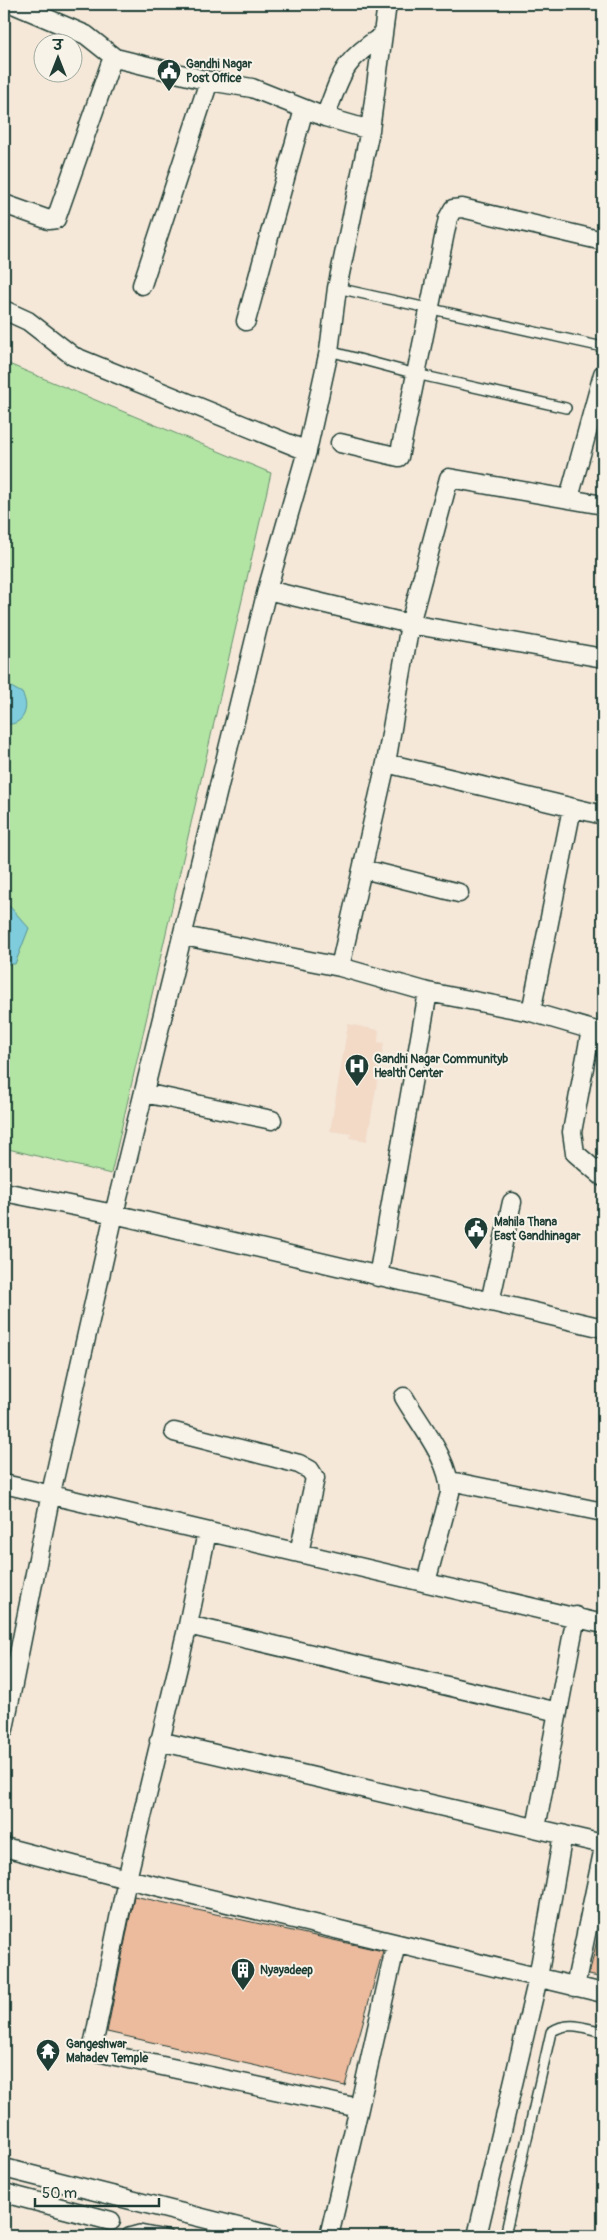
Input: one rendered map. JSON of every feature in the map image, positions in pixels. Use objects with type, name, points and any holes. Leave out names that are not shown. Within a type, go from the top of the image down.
[{"type":"street","points":[[13,4],[86,35],[115,58],[209,81],[252,88],[325,117],[370,130]]},
{"type":"street","points":[[4,1729],[51,1493],[114,1214],[184,936],[267,590],[307,450],[329,351],[337,288],[370,130],[387,4]]},
{"type":"street","points":[[325,117],[344,66],[360,50],[382,36]]},
{"type":"street","points":[[4,204],[49,220],[56,219],[110,65],[115,58]]},
{"type":"street","points":[[142,285],[209,81]]},
{"type":"street","points":[[246,321],[304,109]]},
{"type":"street","points":[[340,443],[398,457],[448,218],[453,209],[462,208],[603,241]]},
{"type":"street","points":[[4,310],[28,321],[73,356],[307,450]]},
{"type":"street","points":[[569,498],[603,374]]},
{"type":"street","points":[[340,967],[386,763],[410,624],[448,478],[603,505]]},
{"type":"street","points":[[267,590],[410,624],[603,658]]},
{"type":"street","points":[[386,763],[603,815]]},
{"type":"street","points":[[531,1012],[572,808]]},
{"type":"street","points":[[363,869],[459,893]]},
{"type":"street","points":[[184,936],[340,967],[428,992],[531,1012],[597,1031],[572,1132],[575,1153],[603,1177]]},
{"type":"street","points":[[378,1277],[428,992]]},
{"type":"street","points":[[144,1093],[272,1120]]},
{"type":"street","points":[[4,1192],[114,1214],[603,1328]]},
{"type":"street","points":[[490,1302],[512,1202]]},
{"type":"street","points":[[404,1397],[441,1456],[450,1481],[450,1493],[426,1582]]},
{"type":"street","points":[[174,1432],[299,1464],[310,1470],[315,1478],[299,1553]]},
{"type":"street","points":[[450,1481],[603,1512]]},
{"type":"street","points":[[4,1484],[51,1493],[207,1532],[576,1616],[603,1624]]},
{"type":"street","points":[[207,1532],[188,1625],[127,1879],[92,2051],[359,2108]]},
{"type":"street","points":[[536,1828],[576,1616]]},
{"type":"street","points":[[188,1625],[558,1712]]},
{"type":"street","points":[[159,1740],[603,1844]]},
{"type":"street","points":[[478,2236],[538,1978],[563,1834]]},
{"type":"street","points":[[4,1846],[127,1879],[603,1993]]},
{"type":"street","points":[[575,1986],[603,1852]]},
{"type":"street","points":[[329,2236],[396,1944]]},
{"type":"street","points":[[4,2168],[274,2236]]},
{"type":"street","points":[[4,2195],[109,2229],[117,2196]]},
{"type":"lane","points":[[337,288],[603,347]]},
{"type":"lane","points":[[329,351],[416,374],[566,408]]},
{"type":"lane","points":[[505,2236],[551,2032],[560,2026],[572,2025],[603,2032]]},
{"type":"lane","points":[[126,2236],[128,2233],[139,2230],[169,2236]]},
{"type":"shaded area","name":"Gandhi Nagar Communityb Health Center","points":[[348,1024],[379,1030],[378,1042],[384,1043],[367,1141],[350,1138],[351,1134],[330,1131]]},
{"type":"green space","points":[[4,362],[271,473],[111,1174],[4,1148]]},
{"type":"water","points":[[11,687],[22,693],[26,705],[23,715],[16,723],[4,724],[4,688]]},
{"type":"water","points":[[4,900],[29,928],[15,964],[4,964]]},
{"type":"building","name":"Nyayadeep","points":[[134,1896],[383,1951],[345,2086],[107,2032]]},
{"type":"building","points":[[598,1936],[603,1936],[603,1978],[589,1975]]},
{"type":"place","name":"Gandhi Nagar Post Office","points":[[169,92]]},
{"type":"place","name":"Gandhi Nagar Communityb Health Center","points":[[357,1087]]},
{"type":"place","name":"Mahila Thana East Gandhinagar","points":[[476,1250]]},
{"type":"place","name":"Nyayadeep","points":[[243,1991]]},
{"type":"place","name":"Gangeshwar Mahadev Temple","points":[[48,2072]]}]
